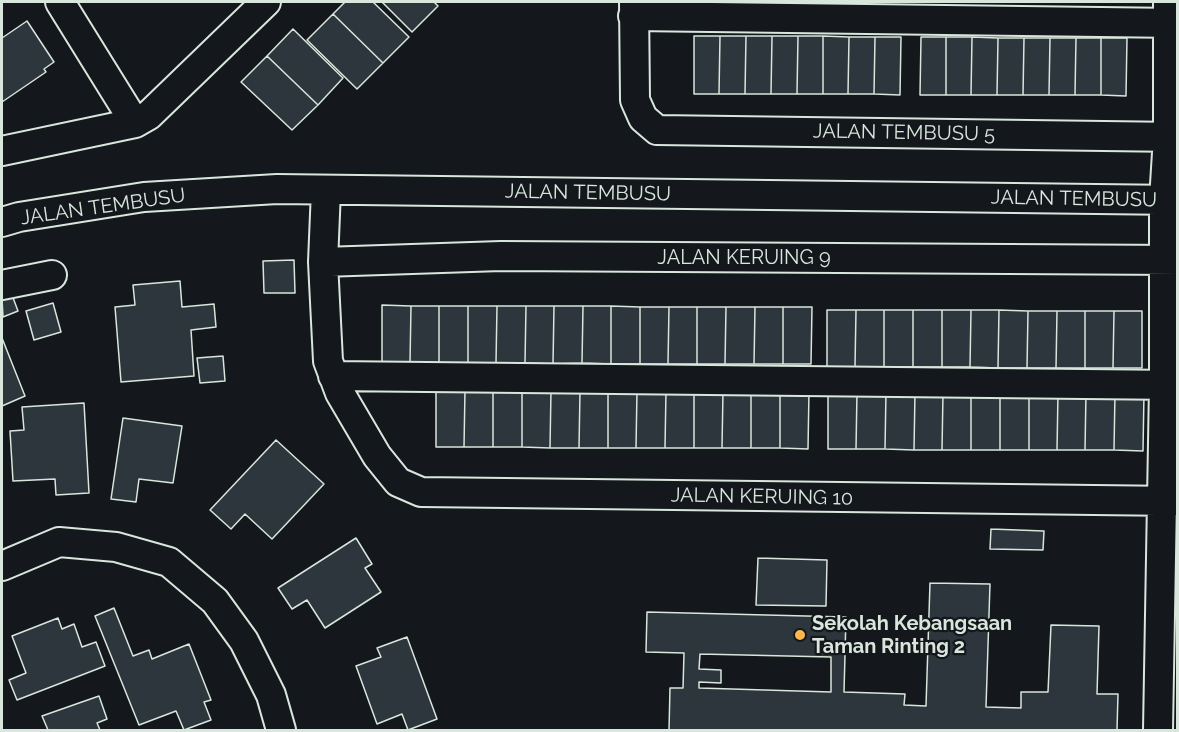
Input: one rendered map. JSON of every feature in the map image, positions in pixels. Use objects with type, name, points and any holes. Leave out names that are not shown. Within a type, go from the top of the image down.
[{"type":"street","points":[[60,2],[135,123]]},
{"type":"street","points":[[2,151],[135,123],[149,115],[266,2]]},
{"type":"street","points":[[634,9],[1171,16],[1173,137],[1169,617],[1158,730]]},
{"type":"street","name":"JALAN TEMBUSU 5","points":[[634,9],[635,100],[643,118],[657,130],[1173,137]]},
{"type":"street","name":"JALAN TEMBUSU","points":[[2,222],[19,217],[144,197],[277,189],[1171,200]]},
{"type":"street","points":[[326,190],[324,262],[328,362],[333,376],[1171,385]]},
{"type":"street","name":"JALAN KERUING 9","points":[[324,262],[501,256],[1171,260]]},
{"type":"street","points":[[2,285],[52,275]]},
{"type":"street","name":"JALAN KERUING 10","points":[[333,376],[340,393],[377,456],[398,482],[421,492],[1170,501]]},
{"type":"street","points":[[2,566],[59,542],[116,547],[169,562],[216,601],[244,641],[270,695],[281,730]]},
{"type":"building","points":[[345,2],[373,2],[409,37],[383,63],[333,14]]},
{"type":"building","points":[[382,2],[434,2],[438,6],[412,32]]},
{"type":"building","points":[[333,14],[383,63],[357,89],[307,40]]},
{"type":"building","points":[[27,21],[54,62],[44,69],[46,72],[2,102],[2,38]]},
{"type":"building","points":[[293,29],[343,78],[318,105],[267,56]]},
{"type":"building","points":[[694,36],[720,36],[719,94],[694,94]]},
{"type":"building","points":[[720,36],[746,36],[745,94],[719,94]]},
{"type":"building","points":[[746,36],[772,36],[771,94],[745,94]]},
{"type":"building","points":[[772,36],[798,36],[797,94],[771,94]]},
{"type":"building","points":[[798,36],[823,36],[823,94],[797,94]]},
{"type":"building","points":[[823,36],[849,37],[848,94],[823,94]]},
{"type":"building","points":[[849,37],[875,37],[874,94],[848,94]]},
{"type":"building","points":[[875,37],[901,37],[900,95],[874,94]]},
{"type":"building","points":[[921,37],[946,37],[946,95],[920,95]]},
{"type":"building","points":[[946,37],[972,37],[971,95],[946,95]]},
{"type":"building","points":[[972,37],[998,38],[997,95],[971,95]]},
{"type":"building","points":[[998,38],[1024,38],[1023,95],[997,95]]},
{"type":"building","points":[[1024,38],[1050,38],[1049,95],[1023,95]]},
{"type":"building","points":[[1050,38],[1076,38],[1075,95],[1049,95]]},
{"type":"building","points":[[1076,38],[1101,38],[1101,95],[1075,95]]},
{"type":"building","points":[[1101,38],[1127,38],[1126,96],[1101,95]]},
{"type":"building","points":[[267,56],[318,105],[292,130],[241,82]]},
{"type":"building","points":[[294,260],[295,293],[264,293],[263,261]]},
{"type":"building","points":[[180,281],[182,307],[214,304],[216,327],[191,330],[194,376],[121,382],[115,307],[135,305],[133,285]]},
{"type":"building","points":[[12,295],[18,311],[3,317],[2,299]]},
{"type":"building","points":[[53,303],[61,332],[34,340],[26,311]]},
{"type":"building","points":[[382,305],[411,306],[410,363],[382,363]]},
{"type":"building","points":[[411,306],[439,306],[439,363],[410,363]]},
{"type":"building","points":[[439,306],[468,306],[468,363],[439,363]]},
{"type":"building","points":[[468,306],[497,306],[496,363],[468,363]]},
{"type":"building","points":[[497,306],[526,306],[525,363],[496,363]]},
{"type":"building","points":[[526,306],[554,306],[553,364],[525,363]]},
{"type":"building","points":[[554,306],[583,306],[582,363],[553,364]]},
{"type":"building","points":[[583,306],[611,306],[611,364],[582,363]]},
{"type":"building","points":[[611,306],[640,307],[640,364],[611,364]]},
{"type":"building","points":[[640,307],[669,307],[668,364],[640,364]]},
{"type":"building","points":[[669,307],[697,307],[697,364],[668,364]]},
{"type":"building","points":[[697,307],[726,307],[725,364],[697,364]]},
{"type":"building","points":[[726,307],[755,307],[754,364],[725,364]]},
{"type":"building","points":[[755,307],[783,307],[783,364],[754,364]]},
{"type":"building","points":[[783,307],[812,307],[811,364],[783,364]]},
{"type":"building","points":[[827,310],[856,310],[855,367],[827,367]]},
{"type":"building","points":[[856,310],[884,310],[884,367],[855,367]]},
{"type":"building","points":[[884,310],[913,310],[913,367],[884,367]]},
{"type":"building","points":[[913,310],[942,310],[942,367],[913,367]]},
{"type":"building","points":[[942,310],[971,310],[970,367],[942,367]]},
{"type":"building","points":[[971,310],[999,310],[998,368],[970,367]]},
{"type":"building","points":[[999,310],[1028,311],[1027,368],[998,368]]},
{"type":"building","points":[[1028,311],[1057,311],[1056,368],[1027,368]]},
{"type":"building","points":[[1057,311],[1085,311],[1085,368],[1056,368]]},
{"type":"building","points":[[1085,311],[1114,311],[1113,368],[1085,368]]},
{"type":"building","points":[[1114,311],[1142,311],[1142,368],[1113,368]]},
{"type":"building","points":[[2,338],[25,396],[2,406]]},
{"type":"building","points":[[223,356],[225,381],[200,383],[197,358]]},
{"type":"building","points":[[436,390],[465,390],[464,447],[436,447]]},
{"type":"building","points":[[465,390],[493,390],[493,447],[464,447]]},
{"type":"building","points":[[493,390],[522,390],[522,447],[493,447]]},
{"type":"building","points":[[522,390],[551,390],[550,448],[522,447]]},
{"type":"building","points":[[551,390],[580,391],[579,448],[550,448]]},
{"type":"building","points":[[608,390],[637,391],[636,448],[608,448]]},
{"type":"building","points":[[608,390],[608,448],[579,448],[580,391]]},
{"type":"building","points":[[637,391],[666,391],[665,448],[636,448]]},
{"type":"building","points":[[666,391],[694,391],[694,448],[665,448]]},
{"type":"building","points":[[694,391],[723,391],[722,448],[694,448]]},
{"type":"building","points":[[723,391],[751,391],[751,448],[722,448]]},
{"type":"building","points":[[751,391],[780,391],[780,448],[751,448]]},
{"type":"building","points":[[780,391],[809,391],[808,449],[780,448]]},
{"type":"building","points":[[828,392],[857,392],[856,449],[828,449]]},
{"type":"building","points":[[857,392],[886,392],[885,449],[856,449]]},
{"type":"building","points":[[886,392],[915,392],[914,450],[885,449]]},
{"type":"building","points":[[915,392],[943,393],[942,450],[914,450]]},
{"type":"building","points":[[943,393],[971,393],[971,450],[942,450]]},
{"type":"building","points":[[971,393],[1000,393],[1000,450],[971,450]]},
{"type":"building","points":[[1000,393],[1029,393],[1029,450],[1000,450]]},
{"type":"building","points":[[1029,393],[1058,393],[1057,450],[1029,450]]},
{"type":"building","points":[[1058,393],[1086,393],[1085,450],[1057,450]]},
{"type":"building","points":[[1086,393],[1115,393],[1114,450],[1085,450]]},
{"type":"building","points":[[1115,393],[1144,393],[1143,451],[1114,450]]},
{"type":"building","points":[[84,403],[89,493],[56,495],[55,479],[13,481],[10,431],[24,430],[22,407]]},
{"type":"building","points":[[123,418],[182,426],[173,483],[139,479],[136,502],[111,499]]},
{"type":"building","points":[[276,440],[324,484],[272,539],[245,514],[231,529],[210,510]]},
{"type":"building","points":[[991,529],[1044,531],[1043,550],[990,549]]},
{"type":"building","points":[[356,538],[372,564],[365,568],[381,592],[325,628],[307,600],[292,609],[278,588]]},
{"type":"building","points":[[758,558],[827,560],[826,606],[756,605]]},
{"type":"building","points":[[930,583],[990,584],[986,707],[1021,708],[1021,692],[1048,692],[1051,625],[1099,626],[1097,694],[1118,694],[1117,730],[669,730],[670,688],[683,688],[684,653],[646,652],[647,612],[846,617],[844,692],[905,694],[904,705],[926,706]],"holes":[[[700,654],[831,657],[831,692],[699,688],[699,682],[721,683],[721,670],[699,669]]]},
{"type":"building","points":[[114,608],[133,656],[149,650],[152,659],[189,644],[211,700],[204,702],[211,720],[184,730],[176,711],[139,725],[95,616]]},
{"type":"building","points":[[58,618],[62,629],[74,624],[82,647],[96,642],[105,666],[17,700],[9,680],[26,673],[12,636]]},
{"type":"building","points":[[407,637],[437,719],[408,730],[402,714],[377,724],[356,666],[381,657],[377,648]]},
{"type":"building","points":[[99,696],[107,719],[97,723],[100,730],[48,730],[42,716]]},
{"type":"place","name":"Sekolah Kebangsaan Taman Rinting 2","points":[[800,635]]}]
